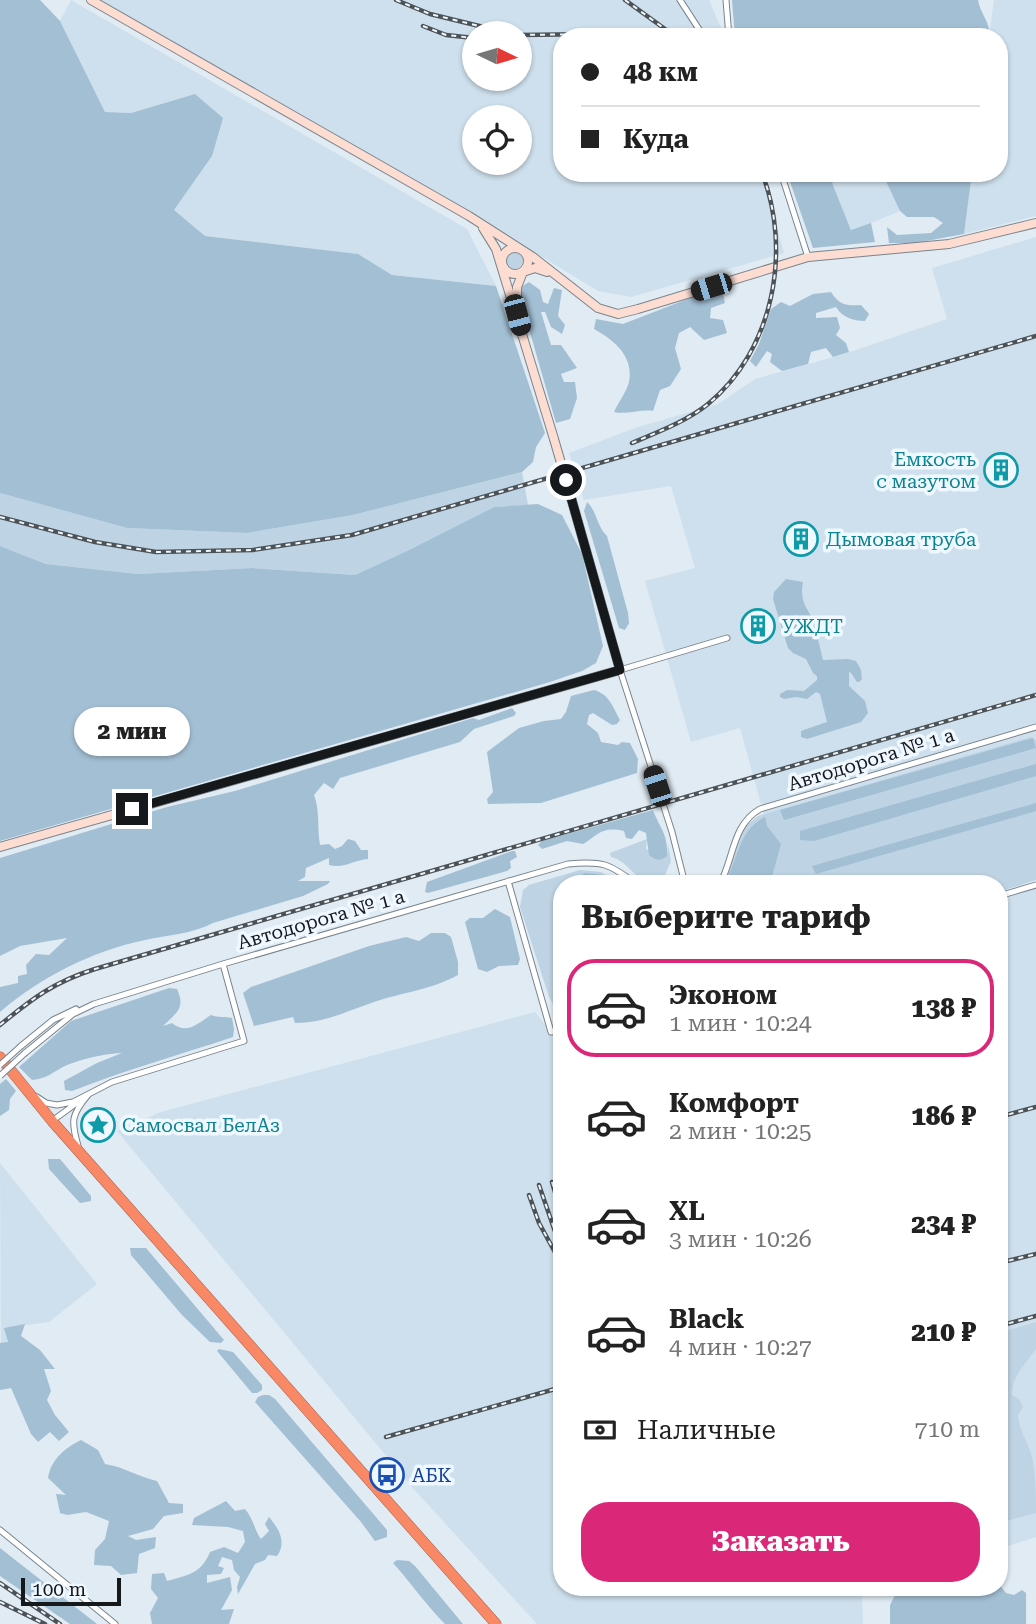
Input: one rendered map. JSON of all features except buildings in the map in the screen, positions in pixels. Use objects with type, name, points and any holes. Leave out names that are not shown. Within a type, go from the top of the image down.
[{"type":"highway","points":[[0,1057],[52,1121],[496,1624]]},
{"type":"street","points":[[91,0],[469,216],[523,250],[598,308],[618,314],[808,257],[949,244],[1036,223]]},
{"type":"street","points":[[680,0],[698,28]]},
{"type":"street","points":[[726,0],[728,28]]},
{"type":"street","points":[[784,182],[808,257]]},
{"type":"street","points":[[469,216],[490,237],[501,265],[683,875]]},
{"type":"street","points":[[501,265],[502,256],[508,250],[523,250]]},
{"type":"street","points":[[517,315],[517,287],[528,260],[523,250]]},
{"type":"street","points":[[501,265],[510,274],[538,268],[561,281]]},
{"type":"street","points":[[0,846],[727,638]]},
{"type":"street","name":"Автодорога № 1 а","points":[[724,875],[738,832],[744,821],[760,809],[1036,727]]},
{"type":"street","name":"Автодорога № 1 а","points":[[0,1076],[65,1020],[94,1004],[222,964],[568,864],[596,861],[625,875]]},
{"type":"street","points":[[508,881],[553,1031]]},
{"type":"street","points":[[1008,893],[1036,885]]},
{"type":"street","points":[[30,1093],[46,1103],[57,1105],[73,1102],[112,1082],[244,1041],[222,964]]},
{"type":"street","points":[[0,1065],[53,1020],[94,1004]]},
{"type":"street","points":[[52,1121],[90,1093]]},
{"type":"street","points":[[79,1150],[72,1124],[76,1109],[90,1093]]},
{"type":"street","points":[[0,1530],[115,1624]]},
{"type":"shaded area","points":[[0,0],[40,0],[60,21],[105,112],[131,113],[195,94],[223,118],[212,156],[174,210],[205,236],[358,254],[392,275],[496,286],[545,433],[536,447],[533,462],[522,472],[353,515],[247,533],[127,528],[0,493]]},
{"type":"shaded area","points":[[71,0],[467,229],[496,286],[392,275],[357,254],[205,236],[174,210],[212,156],[195,94],[131,113],[105,112],[60,21]]},
{"type":"shaded area","points":[[101,0],[709,0],[721,28],[553,28],[553,182],[764,182],[784,253],[631,297],[598,291],[472,214]]},
{"type":"shaded area","points":[[732,0],[978,0],[988,28],[734,28]]},
{"type":"shaded area","points":[[994,0],[1036,0],[1036,216],[964,234],[971,182],[1008,182],[1008,28],[990,28]]},
{"type":"shaded area","points":[[790,182],[834,182],[832,183],[851,230],[871,223],[875,242],[813,248]]},
{"type":"shaded area","points":[[831,182],[886,182],[900,211],[852,231]]},
{"type":"shaded area","points":[[886,182],[971,182],[964,234],[915,243],[889,243],[887,227],[897,235],[931,233],[943,223],[934,217],[907,217],[900,211]]},
{"type":"shaded area","points":[[1036,237],[1036,748],[767,826],[740,728],[691,742],[645,581],[695,568],[671,486],[584,500],[569,453],[635,428],[718,404],[755,379],[841,355],[947,319],[932,268]]},
{"type":"shaded area","points":[[514,251],[520,254],[523,260],[520,266],[514,269],[508,266],[505,260],[508,254]]},
{"type":"shaded area","points":[[529,282],[540,290],[543,302],[548,304],[554,288],[562,290],[558,316],[565,325],[562,334],[551,327],[545,312],[541,312],[551,345],[561,345],[577,368],[561,374],[564,382],[575,382],[577,398],[570,419],[556,423],[523,308],[521,287]]},
{"type":"shaded area","points":[[708,291],[723,293],[725,303],[711,308],[710,318],[723,320],[727,333],[704,340],[690,327],[679,333],[675,348],[681,369],[670,386],[660,390],[653,411],[614,412],[628,386],[630,373],[621,350],[609,338],[594,329],[596,319],[623,324]]},
{"type":"shaded area","points":[[831,292],[840,302],[861,305],[869,314],[865,321],[848,318],[836,307],[816,313],[816,318],[837,317],[840,328],[836,335],[846,343],[849,352],[833,357],[826,348],[811,352],[808,364],[782,371],[770,362],[772,354],[767,351],[756,367],[750,361],[771,309],[781,302],[790,306],[813,294]]},
{"type":"shaded area","points":[[522,472],[528,505],[494,507],[355,575],[252,568],[138,574],[46,564],[0,546],[0,493],[127,528],[247,533],[353,515]]},
{"type":"shaded area","points":[[587,502],[607,536],[628,613],[629,623],[625,630],[619,628],[584,511]]},
{"type":"shaded area","points":[[538,504],[562,515],[582,554],[603,646],[596,663],[550,682],[0,841],[0,546],[46,564],[138,574],[252,568],[355,575],[494,507]]},
{"type":"shaded area","points":[[786,579],[803,582],[804,601],[813,618],[810,626],[815,627],[823,660],[856,661],[861,670],[862,679],[859,682],[849,672],[849,686],[865,701],[868,713],[861,722],[807,739],[801,737],[801,731],[827,722],[820,694],[816,692],[807,699],[780,697],[780,694],[787,690],[804,691],[817,680],[806,659],[788,648],[773,599],[774,592]]},
{"type":"shaded area","points":[[594,690],[607,698],[620,720],[612,725],[593,713],[589,715],[587,724],[598,733],[601,742],[618,745],[622,742],[630,743],[638,759],[637,773],[541,803],[488,804],[487,799],[493,792],[487,752],[519,728],[561,719],[571,696]]},
{"type":"shaded area","points":[[512,708],[516,713],[514,716],[474,729],[460,742],[340,778],[333,789],[324,783],[314,795],[320,845],[329,844],[335,849],[348,839],[355,841],[361,850],[368,850],[368,859],[334,866],[329,865],[329,858],[306,868],[305,877],[298,881],[330,881],[328,884],[303,896],[197,930],[125,945],[87,958],[32,988],[0,1012],[0,987],[18,983],[18,976],[27,974],[26,965],[36,954],[49,955],[67,938],[20,946],[0,956],[0,858],[167,807],[235,791],[473,718],[479,720]]},
{"type":"shaded area","points":[[1031,737],[1036,740],[1036,880],[1008,889],[1008,875],[727,875],[743,828],[758,816]]},
{"type":"shaded area","points":[[1033,738],[1036,748],[784,820],[780,810]]},
{"type":"shaded area","points":[[1036,764],[1036,776],[814,841],[800,840],[800,831]]},
{"type":"shaded area","points":[[1036,803],[1036,811],[816,874],[812,866]]},
{"type":"shaded area","points":[[653,810],[666,842],[667,856],[660,860],[649,855],[646,833],[639,830],[632,839],[626,838],[624,831],[611,830],[601,832],[583,844],[567,841],[542,849],[538,845],[542,841]]},
{"type":"shaded area","points":[[765,817],[767,826],[781,844],[772,875],[728,875],[743,838]]},
{"type":"shaded area","points":[[647,839],[646,849],[667,856],[668,844],[671,861],[665,875],[636,875],[619,860],[611,857],[610,853]]},
{"type":"shaded area","points":[[515,851],[517,857],[510,861],[511,868],[507,871],[425,892],[427,882]]},
{"type":"shaded area","points":[[580,870],[606,875],[563,875]]},
{"type":"shaded area","points":[[553,878],[553,1004],[520,907],[523,890],[529,885]]},
{"type":"shaded area","points":[[1036,883],[1036,1537],[1008,1546],[1008,892]]},
{"type":"shaded area","points":[[495,909],[510,917],[520,959],[518,965],[499,966],[487,972],[478,969],[465,922],[470,918],[483,918]]},
{"type":"shaded area","points":[[431,933],[445,933],[451,937],[458,962],[458,975],[326,1019],[295,1023],[293,1017],[254,1026],[243,993],[251,987],[369,946],[406,937],[419,941]]},
{"type":"shaded area","points":[[169,988],[177,989],[180,1006],[176,1014],[163,1026],[172,1023],[187,1028],[211,1015],[229,1017],[232,1018],[233,1037],[72,1091],[65,1090],[64,1081],[122,1053],[81,1060],[32,1080],[19,1067],[71,1021]]},
{"type":"shaded area","points":[[535,1012],[553,1031],[553,1596],[862,1596],[863,1624],[537,1624],[412,1487],[117,1131],[161,1112]]},
{"type":"shaded area","points":[[6,1079],[16,1091],[10,1099],[9,1110],[0,1116],[0,1084]]},
{"type":"shaded area","points":[[48,1159],[60,1159],[91,1196],[91,1201],[80,1203],[49,1169]]},
{"type":"shaded area","points":[[0,1163],[97,1284],[49,1322],[5,1328],[8,1343],[1,1344]]},
{"type":"shaded area","points":[[130,1248],[146,1248],[224,1340],[221,1343],[210,1342],[182,1315],[131,1255]]},
{"type":"shaded area","points":[[1036,1322],[1036,1349],[1020,1370],[1013,1384],[1012,1395],[1019,1399],[1023,1407],[1018,1415],[1033,1464],[1036,1513],[1008,1521],[1008,1330]]},
{"type":"shaded area","points":[[25,1324],[21,1336],[40,1350],[55,1369],[44,1369],[51,1391],[47,1400],[69,1432],[59,1441],[50,1432],[38,1442],[31,1434],[11,1388],[0,1390],[0,1343],[8,1342],[4,1328]]},
{"type":"shaded area","points":[[219,1349],[233,1352],[262,1385],[262,1390],[252,1393],[217,1351]]},
{"type":"shaded area","points":[[263,1395],[275,1399],[387,1530],[387,1537],[375,1541],[255,1402]]},
{"type":"shaded area","points":[[81,1440],[98,1450],[105,1464],[157,1481],[169,1503],[183,1504],[183,1513],[164,1516],[153,1529],[128,1536],[136,1540],[156,1537],[155,1548],[139,1554],[137,1573],[121,1575],[111,1566],[94,1565],[95,1550],[105,1539],[109,1521],[86,1512],[67,1515],[60,1513],[56,1494],[66,1495],[48,1478],[50,1471],[60,1455]]},
{"type":"shaded area","points":[[226,1501],[235,1511],[245,1509],[261,1539],[269,1531],[265,1524],[269,1517],[282,1541],[277,1556],[268,1555],[265,1560],[255,1564],[238,1594],[240,1577],[234,1570],[232,1560],[222,1557],[218,1566],[224,1568],[221,1574],[207,1575],[207,1583],[230,1577],[232,1590],[221,1610],[234,1609],[229,1624],[152,1624],[150,1613],[158,1598],[151,1589],[152,1574],[164,1573],[167,1581],[187,1575],[202,1565],[210,1552],[224,1547],[238,1553],[245,1542],[243,1531],[228,1527],[192,1525],[194,1518]]},
{"type":"shaded area","points":[[0,1548],[97,1624],[70,1624],[0,1576]]},
{"type":"shaded area","points":[[397,1560],[409,1561],[415,1566],[463,1624],[445,1624],[393,1563]]},
{"type":"shaded area","points":[[1022,1590],[1026,1593],[1026,1624],[890,1624],[890,1605],[894,1596],[1008,1596],[1008,1594],[1014,1595]]},
{"type":"railway","points":[[396,0],[430,14],[462,22]]},
{"type":"railway","points":[[625,0],[664,28]]},
{"type":"railway","points":[[423,26],[446,35],[462,37]]},
{"type":"railway","points":[[532,35],[553,35]]},
{"type":"railway","points":[[632,443],[700,410],[730,382],[748,356],[762,327],[776,266],[776,234],[765,182]]},
{"type":"railway","points":[[0,517],[95,542],[156,552],[253,550],[352,535],[1036,336]]},
{"type":"railway","points":[[0,1025],[44,992],[95,969],[1036,695]]},
{"type":"railway","points":[[1008,1115],[1036,1107]]},
{"type":"railway","points":[[539,1185],[553,1226]]},
{"type":"railway","points":[[529,1195],[539,1223],[553,1249]]},
{"type":"railway","points":[[1008,1261],[1036,1254]]},
{"type":"railway","points":[[1008,1324],[1036,1316]]},
{"type":"railway","points":[[386,1437],[553,1390]]},
{"type":"railway","points":[[0,1583],[60,1624]]},
{"type":"railway","points":[[0,1602],[45,1624]]},
{"type":"place","name":"Емкость с мазутом","points":[[1001,470]]},
{"type":"place","name":"Дымовая труба","points":[[801,539]]},
{"type":"place","name":"УЖДТ","points":[[758,626]]},
{"type":"place","name":"Самосвал БелАз","points":[[98,1125]]},
{"type":"place","name":"АБК","points":[[387,1475]]},
{"type":"route","points":[[132,809],[620,670],[566,480]]}]
